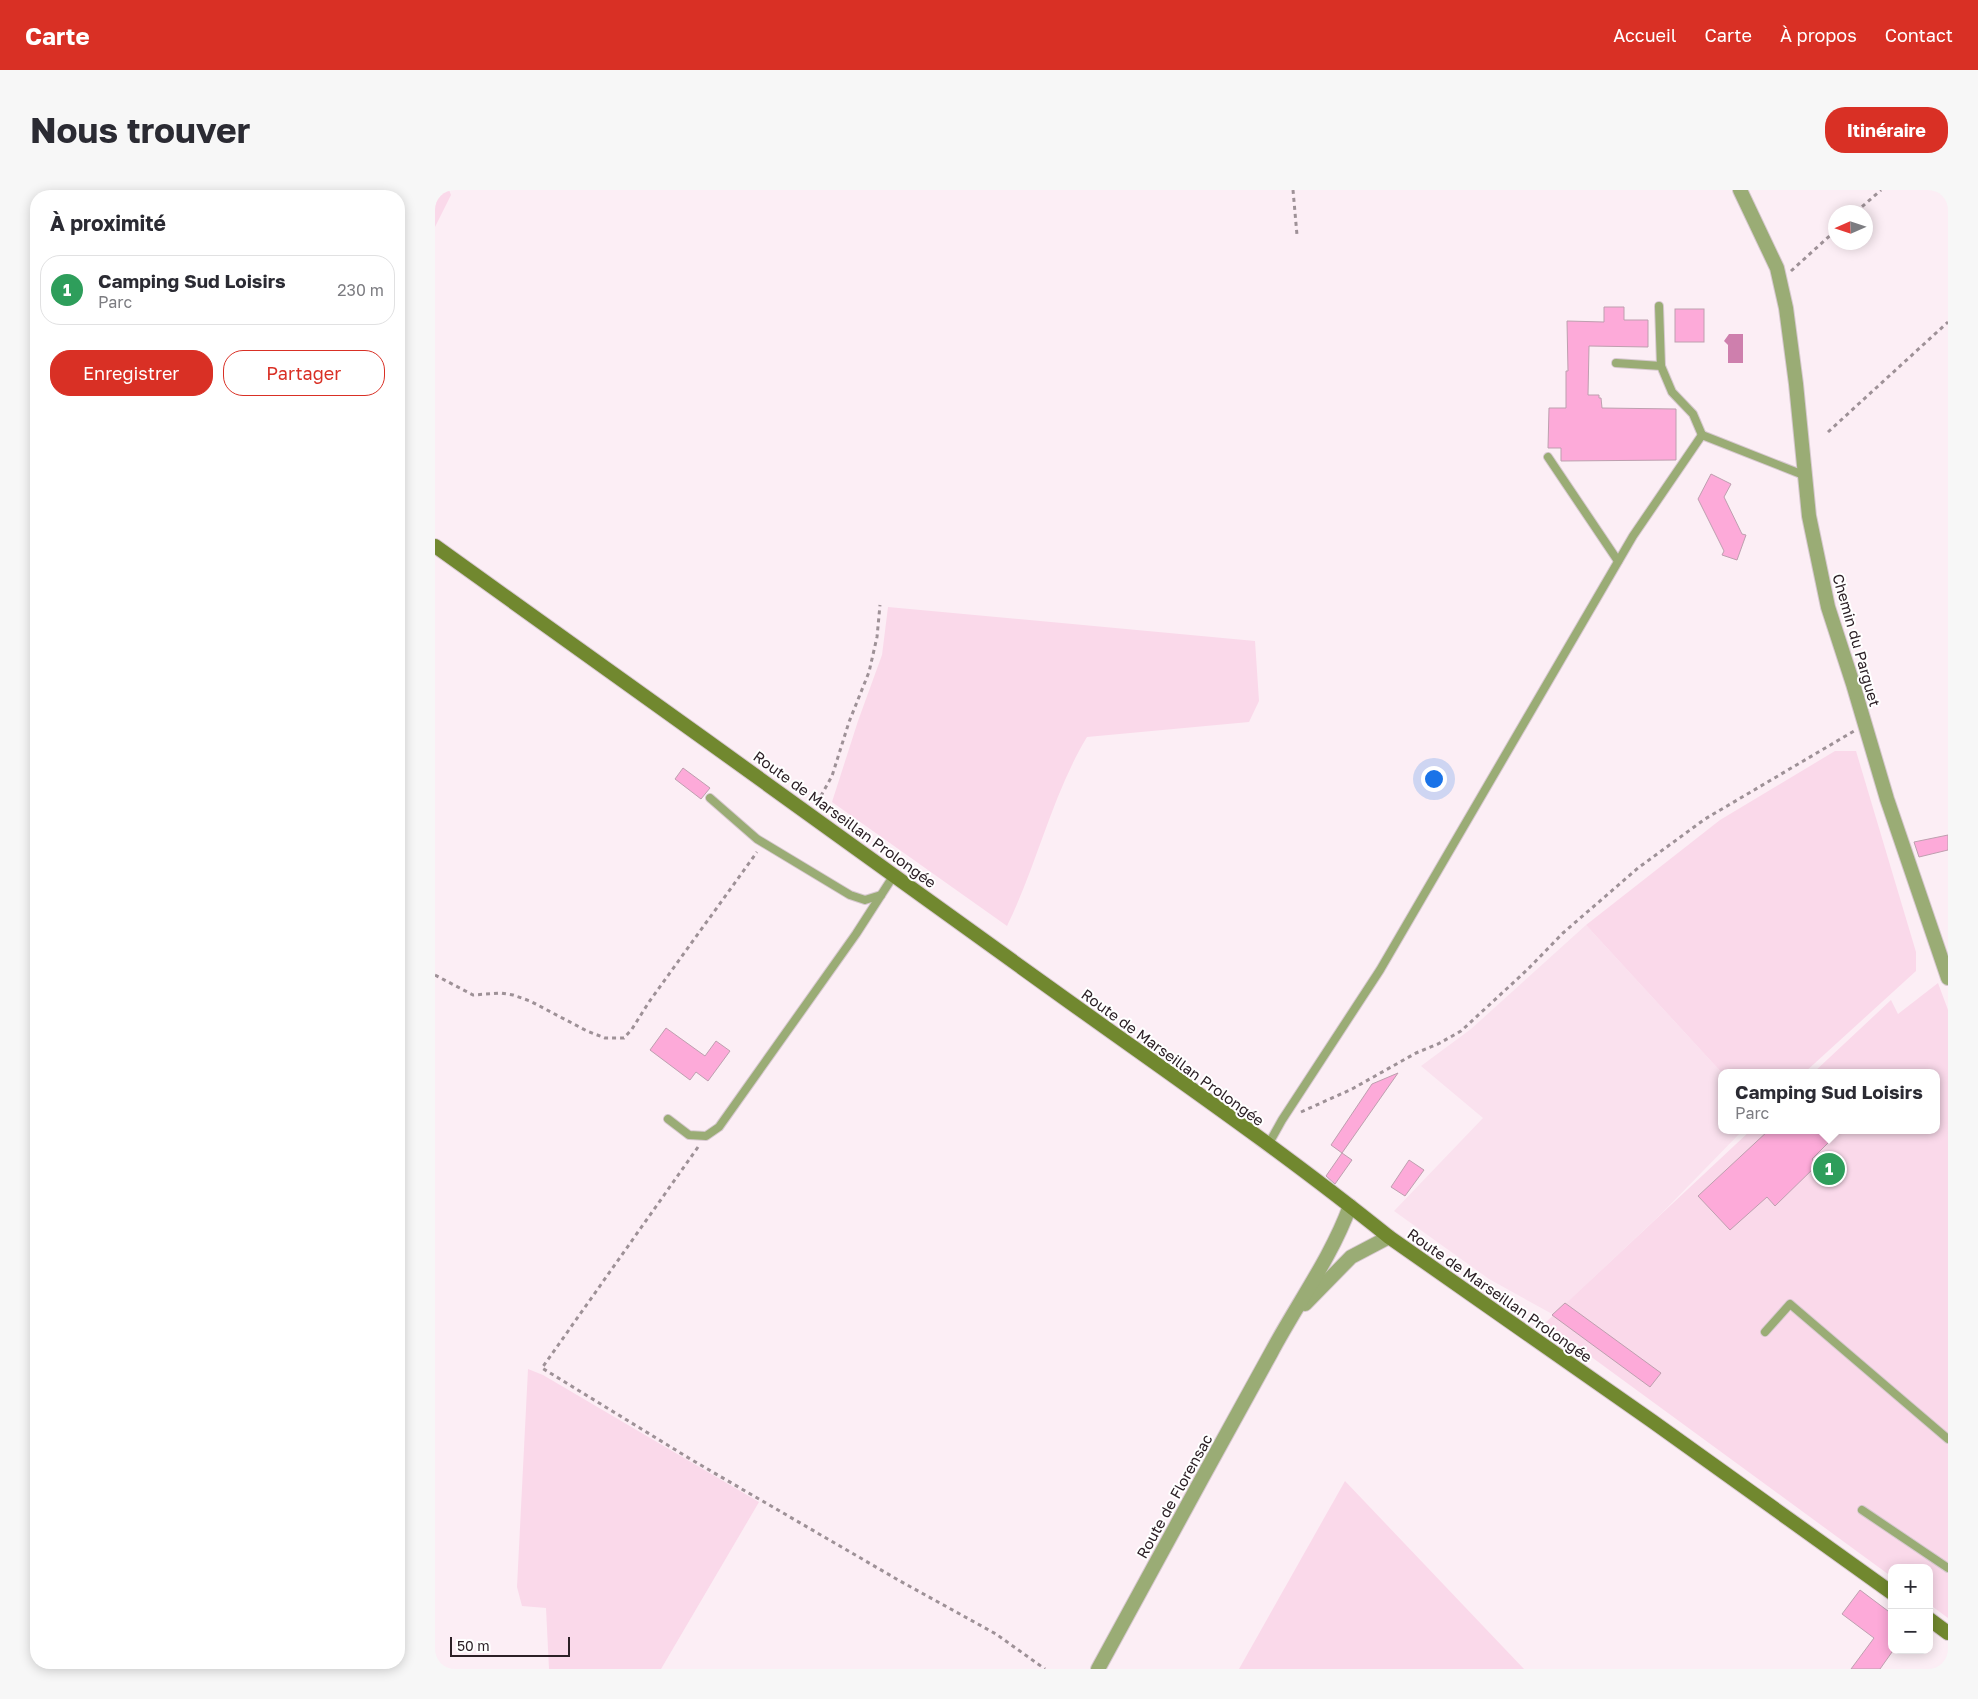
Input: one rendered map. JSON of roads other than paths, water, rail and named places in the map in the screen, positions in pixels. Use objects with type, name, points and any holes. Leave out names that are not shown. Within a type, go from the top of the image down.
[{"type":"main road","name":"Route de Marseillan Prolongée","points":[[435,546],[1268,1145],[1389,1237],[1652,1421],[1888,1590]]},
{"type":"main road","points":[[1933,1622],[1948,1633]]},
{"type":"street","name":"Chemin du Parguet","points":[[1740,190],[1777,268],[1787,308],[1809,516],[1828,607],[1887,798],[1948,978]]},
{"type":"street","name":"Route de Florensac","points":[[1098,1669],[1279,1338],[1343,1226],[1350,1206]]},
{"type":"street","name":"Route de Florensac","points":[[1279,1338],[1300,1309],[1351,1257],[1389,1237]]},
{"type":"lane","points":[[1659,306],[1661,366],[1671,392],[1693,414],[1703,435],[1806,476]]},
{"type":"lane","points":[[1616,363],[1661,366]]},
{"type":"lane","points":[[1268,1145],[1282,1120],[1379,970],[1633,536],[1703,435]]},
{"type":"lane","points":[[1548,457],[1618,561]]},
{"type":"lane","points":[[710,798],[757,839],[850,895],[865,900],[881,895]]},
{"type":"lane","points":[[668,1119],[689,1134],[706,1136],[719,1126],[856,934],[894,875]]},
{"type":"lane","points":[[1765,1332],[1789,1304],[1948,1439]]},
{"type":"lane","points":[[1862,1510],[1948,1568]]},
{"type":"place","name":"Camping Sud Loisirs","points":[[1829,1169]]}]
